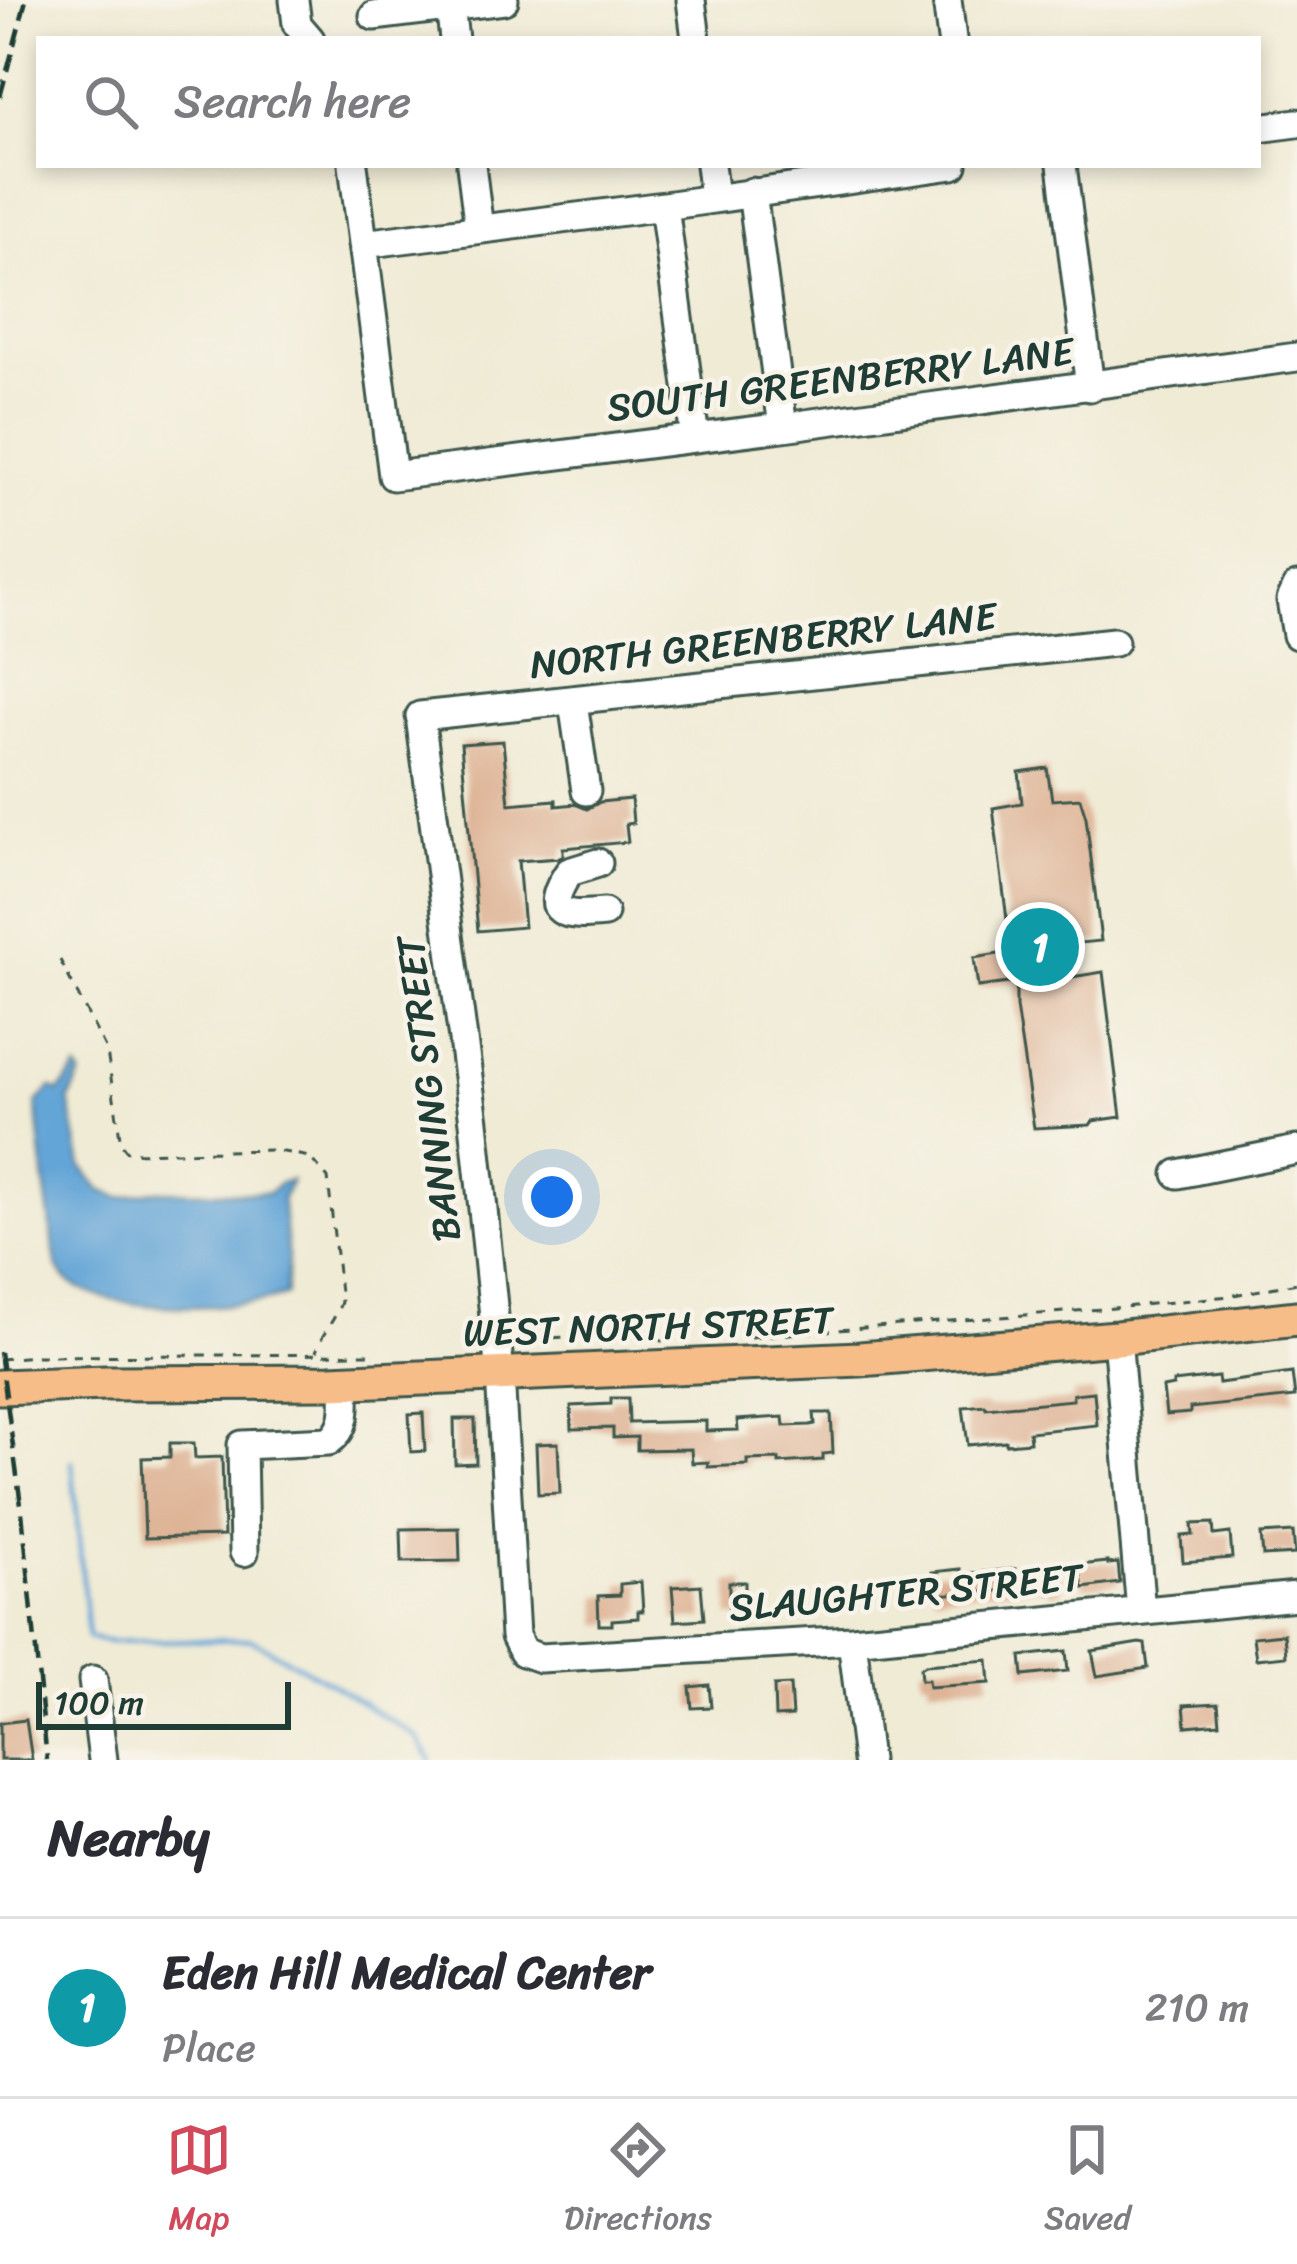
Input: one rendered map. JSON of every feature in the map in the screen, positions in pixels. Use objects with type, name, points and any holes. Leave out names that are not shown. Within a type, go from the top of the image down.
[{"type":"main road","name":"WEST NORTH STREET","points":[[0,1387],[345,1381],[498,1357],[860,1359],[1297,1318]]},
{"type":"main road","points":[[0,1363],[178,1383]]},
{"type":"street","points":[[294,0],[297,24],[307,36]]},
{"type":"street","points":[[369,18],[504,0]]},
{"type":"street","points":[[691,0],[696,36]]},
{"type":"street","points":[[947,0],[952,36]]},
{"type":"street","points":[[450,7],[454,36]]},
{"type":"street","points":[[1261,128],[1297,123]]},
{"type":"street","points":[[353,168],[363,244],[931,168]]},
{"type":"street","points":[[470,168],[479,229]]},
{"type":"street","points":[[710,168],[714,197]]},
{"type":"street","points":[[1062,168],[1090,387]]},
{"type":"street","points":[[752,192],[783,428]]},
{"type":"street","points":[[664,206],[695,438]]},
{"type":"street","name":"SOUTH GREENBERRY LANE","points":[[363,244],[392,476],[1297,357]]},
{"type":"street","points":[[1294,593],[1297,635]]},
{"type":"street","name":"NORTH GREENBERRY LANE","points":[[420,720],[1114,642]]},
{"type":"street","points":[[574,709],[586,791]]},
{"type":"street","name":"BANNING STREET","points":[[420,720],[472,1102],[498,1357],[515,1636],[523,1652]]},
{"type":"street","points":[[598,863],[569,872],[555,898],[563,911],[578,916],[604,913]]},
{"type":"street","points":[[1178,1174],[1297,1150]]},
{"type":"street","points":[[1118,1338],[1141,1611]]},
{"type":"street","points":[[244,1552],[242,1445],[328,1442],[343,1427],[345,1381]]},
{"type":"street","name":"SLAUGHTER STREET","points":[[523,1652],[540,1658],[852,1640],[1297,1596]]},
{"type":"street","points":[[852,1640],[867,1760]]},
{"type":"street","points":[[93,1680],[103,1760]]},
{"type":"path","points":[[60,960],[107,1052],[121,1144],[128,1153],[273,1150],[309,1157],[328,1178],[340,1302],[315,1354]]},
{"type":"path","points":[[736,1338],[1114,1308],[1229,1296],[1297,1283]]},
{"type":"path","points":[[498,1357],[521,1334],[532,1339],[618,1334],[670,1343]]},
{"type":"path","points":[[0,1363],[37,1356],[385,1354]]},
{"type":"water","points":[[77,1069],[81,1075],[69,1100],[82,1166],[100,1190],[121,1198],[154,1191],[269,1193],[291,1180],[282,1199],[286,1295],[235,1305],[164,1306],[97,1296],[72,1284],[55,1260],[37,1103],[51,1088],[59,1092]]},
{"type":"building","points":[[503,741],[509,804],[556,800],[556,806],[575,804],[587,809],[600,802],[631,799],[633,823],[626,824],[628,842],[563,848],[560,858],[518,861],[524,927],[478,931],[461,744]]},
{"type":"building","points":[[1047,768],[1052,800],[1080,798],[1086,817],[1101,941],[1069,944],[1072,977],[1103,972],[1121,1117],[1090,1125],[1034,1128],[1016,982],[978,987],[974,958],[1011,952],[993,808],[1022,803],[1019,772]]},
{"type":"building","points":[[1292,1373],[1295,1397],[1190,1408],[1190,1413],[1166,1415],[1163,1388],[1173,1382],[1218,1377],[1219,1383]]},
{"type":"building","points":[[1094,1392],[1097,1425],[1029,1432],[1030,1442],[968,1445],[963,1407],[1073,1400],[1073,1394]]},
{"type":"building","points":[[611,1398],[628,1398],[629,1423],[706,1421],[706,1431],[738,1430],[737,1420],[783,1417],[784,1426],[810,1425],[815,1424],[814,1413],[831,1413],[833,1453],[823,1454],[823,1460],[747,1460],[747,1465],[708,1467],[708,1462],[692,1463],[691,1449],[637,1450],[637,1437],[613,1438],[613,1428],[572,1429],[571,1406],[611,1404]]},
{"type":"building","points":[[423,1413],[425,1451],[411,1452],[409,1414]]},
{"type":"building","points":[[454,1419],[475,1419],[476,1463],[455,1464]]},
{"type":"building","points":[[170,1443],[194,1443],[195,1458],[222,1457],[224,1536],[145,1538],[142,1458],[170,1457]]},
{"type":"building","points":[[558,1443],[560,1493],[538,1494],[536,1444]]},
{"type":"building","points":[[1213,1523],[1214,1535],[1230,1533],[1232,1558],[1183,1562],[1181,1536],[1193,1535],[1192,1524]]},
{"type":"building","points":[[459,1528],[460,1561],[402,1562],[401,1529]]},
{"type":"building","points":[[1293,1532],[1295,1554],[1263,1556],[1261,1534]]},
{"type":"building","points":[[1118,1563],[1120,1583],[1083,1588],[1079,1565]]},
{"type":"building","points":[[961,1569],[961,1574],[1015,1569],[1016,1577],[1061,1573],[1062,1592],[1049,1594],[1048,1588],[1042,1588],[934,1595],[932,1572]]},
{"type":"building","points":[[641,1582],[643,1611],[638,1611],[638,1618],[599,1625],[598,1596],[620,1595],[620,1584]]},
{"type":"building","points":[[729,1582],[745,1582],[745,1617],[729,1617]]},
{"type":"building","points":[[701,1585],[704,1619],[675,1621],[672,1587]]},
{"type":"building","points":[[1284,1634],[1286,1656],[1256,1659],[1253,1637]]},
{"type":"building","points":[[1145,1644],[1148,1668],[1097,1676],[1092,1651]]},
{"type":"building","points":[[1066,1651],[1068,1671],[1023,1676],[1021,1656]]},
{"type":"building","points":[[988,1660],[990,1683],[929,1687],[928,1680],[921,1680],[920,1668],[925,1665]]},
{"type":"building","points":[[709,1685],[711,1707],[692,1708],[690,1687]]},
{"type":"building","points":[[790,1685],[792,1716],[775,1717],[774,1686]]},
{"type":"building","points":[[1218,1703],[1220,1723],[1186,1726],[1184,1705]]},
{"type":"building","points":[[26,1720],[32,1760],[0,1760],[0,1723]]},
{"type":"waterway","points":[[72,1461],[88,1638],[110,1642],[251,1639],[417,1737],[431,1760]]},
{"type":"railway","points":[[0,97],[26,0]]},
{"type":"railway","points":[[0,1352],[47,1760]]},
{"type":"place","name":"Eden Hill Medical Center","points":[[1040,947]]}]
